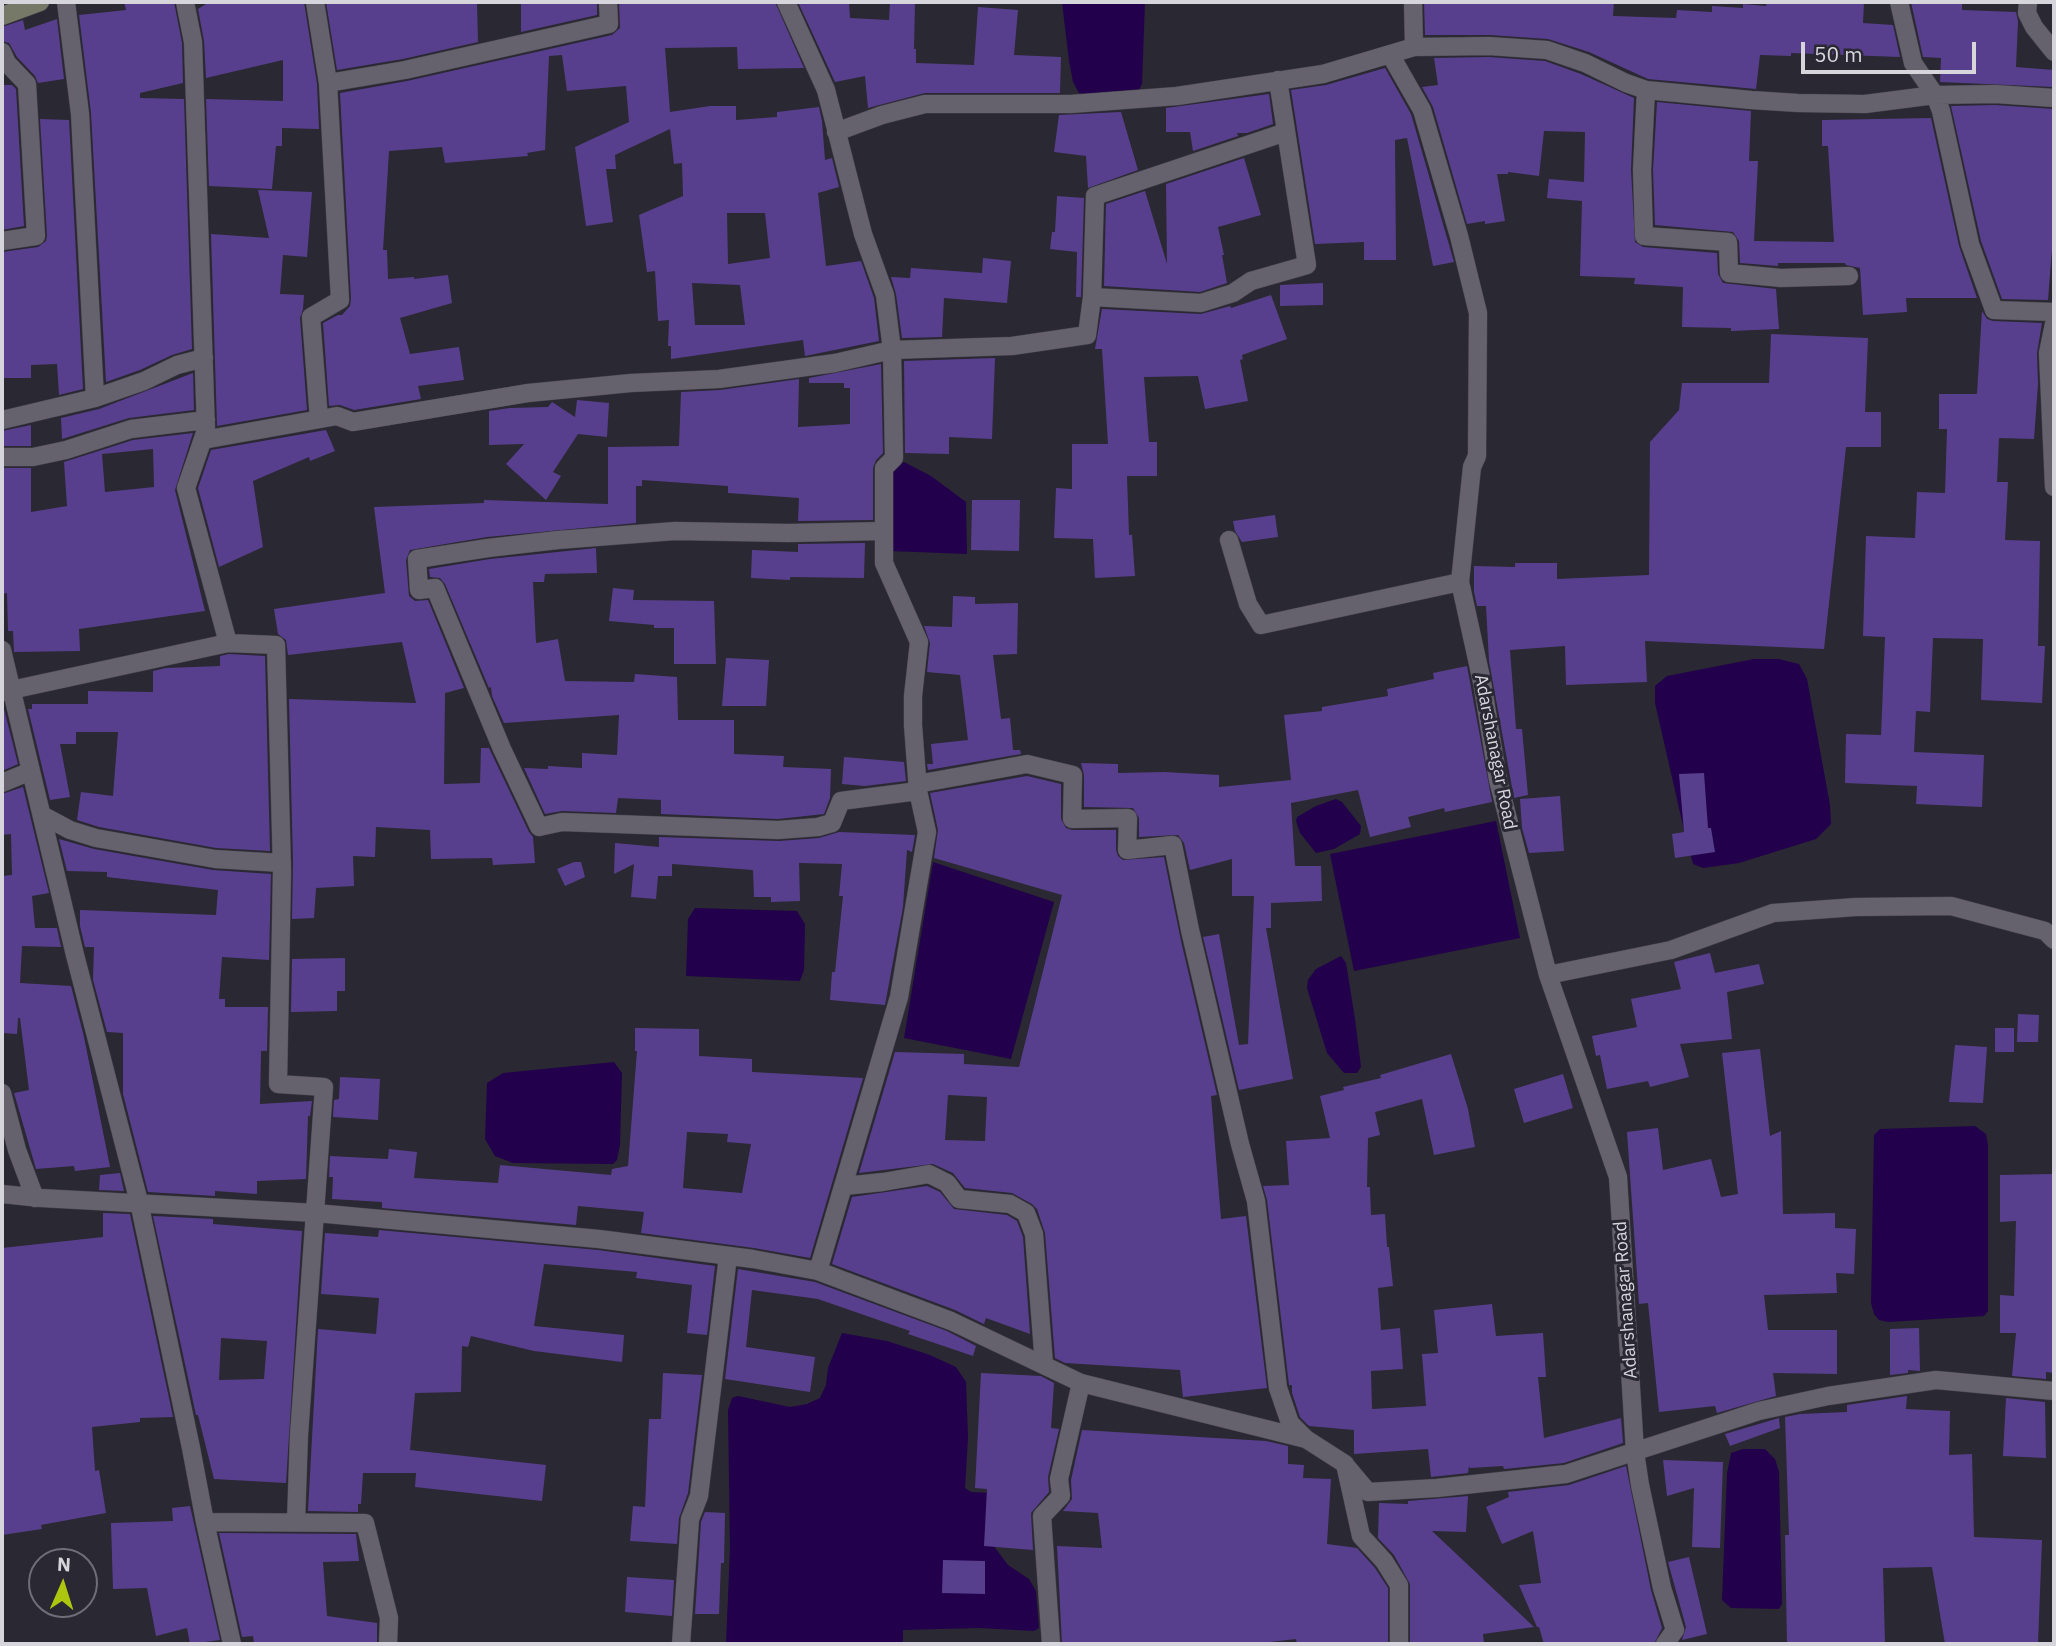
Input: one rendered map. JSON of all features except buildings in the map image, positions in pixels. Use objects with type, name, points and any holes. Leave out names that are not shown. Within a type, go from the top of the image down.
[{"type":"main road","points":[[2,16],[40,2]]},
{"type":"street","points":[[66,2],[80,114],[95,398]]},
{"type":"street","points":[[186,2],[193,42],[206,420],[206,430],[186,488],[228,643]]},
{"type":"street","points":[[315,2],[328,83],[340,300],[311,317],[319,419]]},
{"type":"street","points":[[328,83],[432,64],[609,24],[608,2]]},
{"type":"street","points":[[786,2],[826,90],[863,234],[885,295],[892,350],[894,458],[884,468],[884,563],[919,642],[913,696],[917,787],[927,832],[899,997],[818,1271]]},
{"type":"street","points":[[1413,2],[1414,47]]},
{"type":"street","points":[[1899,2],[1913,63],[1935,95],[1941,111],[1970,244],[1994,310],[2054,312]]},
{"type":"street","points":[[2028,2],[2027,13],[2034,27],[2054,52]]},
{"type":"street","points":[[836,132],[882,115],[925,104],[1071,104],[1177,96],[1323,74],[1414,47],[1489,46],[1547,50],[1585,63],[1646,90],[1798,103],[1866,104],[1935,95],[1995,94],[2054,98]]},
{"type":"street","points":[[2,52],[7,63],[27,84],[36,236],[2,242]]},
{"type":"street","name":"Adarshanagar Road","points":[[1390,54],[1425,121],[1459,236],[1478,313],[1477,456],[1472,467],[1460,582],[1482,682],[1498,780],[1548,975],[1618,1177],[1635,1452],[1662,1588],[1675,1630],[1665,1644]]},
{"type":"street","points":[[1092,297],[1201,303],[1233,293],[1251,281],[1307,265],[1278,80]]},
{"type":"street","points":[[1646,90],[1642,170],[1644,236],[1728,242],[1729,273],[1781,278],[1849,276]]},
{"type":"street","points":[[203,440],[337,416],[352,422],[528,393],[631,383],[719,379],[835,363],[892,350],[1012,346],[1087,335],[1092,297],[1095,196],[1286,132]]},
{"type":"street","points":[[2054,324],[2048,353],[2054,487]]},
{"type":"street","points":[[2,419],[95,398],[177,365],[204,358]]},
{"type":"street","points":[[2,457],[33,457],[131,429],[206,420]]},
{"type":"street","points":[[884,531],[675,531],[488,548],[417,559],[419,590],[435,588],[502,749],[539,827],[562,822],[778,830],[818,827],[832,823],[841,802],[1027,764],[1073,775],[1072,819],[1128,818],[1127,850],[1173,845],[1199,970],[1256,1201],[1278,1388],[1290,1423],[1306,1439],[1345,1464],[1368,1492],[1437,1488],[1566,1474],[1759,1411],[1828,1396],[1912,1383],[1936,1380],[2054,1391]]},
{"type":"street","points":[[1228,540],[1248,604],[1261,625],[1460,582]]},
{"type":"street","points":[[7,691],[228,643],[276,645],[282,863],[278,1084],[324,1087],[299,1435],[296,1521]]},
{"type":"street","points":[[2,650],[7,691],[31,771],[139,1202],[232,1644]]},
{"type":"street","points":[[2,783],[31,771]]},
{"type":"street","points":[[42,815],[70,830],[96,838],[215,859],[282,863]]},
{"type":"street","points":[[1548,975],[1671,950],[1773,914],[1856,907],[1951,906],[2045,931],[2054,940]]},
{"type":"street","points":[[2,1093],[17,1150],[35,1198]]},
{"type":"street","points":[[844,1186],[929,1174],[947,1183],[959,1199],[1010,1204],[1026,1213],[1034,1234],[1044,1365]]},
{"type":"street","points":[[2,1194],[316,1213],[599,1239],[818,1271],[951,1321],[1081,1383],[1306,1439]]},
{"type":"street","points":[[681,1644],[690,1519],[699,1496],[728,1256]]},
{"type":"street","points":[[1051,1644],[1042,1516],[1061,1496],[1059,1479],[1081,1383]]},
{"type":"street","points":[[1345,1464],[1361,1536],[1384,1561],[1399,1585],[1399,1644]]},
{"type":"street","points":[[205,1522],[365,1523],[389,1618],[388,1644]]},
{"type":"shaded area","points":[[1062,2],[1145,2],[1142,84],[1138,92],[1090,95],[1079,93],[1073,82],[1069,61]]},
{"type":"shaded area","points":[[904,462],[931,476],[966,502],[967,554],[890,551],[888,473]]},
{"type":"shaded area","points":[[1754,659],[1779,659],[1799,664],[1807,679],[1830,805],[1831,824],[1816,839],[1739,863],[1703,868],[1693,864],[1684,830],[1655,703],[1655,686],[1667,676]]},
{"type":"shaded area","points":[[1336,799],[1342,802],[1361,826],[1360,834],[1334,849],[1316,853],[1300,833],[1297,817]]},
{"type":"shaded area","points":[[1496,821],[1520,938],[1354,971],[1330,854]]},
{"type":"shaded area","points":[[933,862],[1054,902],[1011,1059],[904,1038]]},
{"type":"shaded area","points":[[695,908],[797,911],[805,924],[804,970],[800,981],[686,976],[688,919]]},
{"type":"shaded area","points":[[1341,956],[1346,963],[1355,1019],[1361,1067],[1357,1073],[1344,1073],[1327,1053],[1307,988],[1308,980],[1316,969]]},
{"type":"shaded area","points":[[614,1062],[622,1073],[620,1145],[617,1160],[613,1164],[513,1163],[495,1156],[485,1139],[487,1083],[503,1073]]},
{"type":"shaded area","points":[[1975,1126],[1986,1134],[1988,1145],[1988,1311],[1984,1316],[1888,1322],[1879,1320],[1871,1303],[1874,1135],[1880,1129]]},
{"type":"shaded area","points":[[842,1333],[887,1341],[956,1367],[966,1382],[968,1437],[965,1488],[971,1492],[993,1493],[993,1545],[1008,1565],[1029,1579],[1036,1591],[1039,1628],[1034,1631],[979,1628],[903,1630],[903,1644],[726,1644],[730,1549],[728,1410],[732,1398],[738,1396],[790,1407],[820,1398]]},
{"type":"shaded area","points":[[1743,1449],[1765,1449],[1775,1459],[1779,1472],[1782,1604],[1779,1609],[1731,1608],[1722,1600],[1727,1473],[1731,1453]]}]
